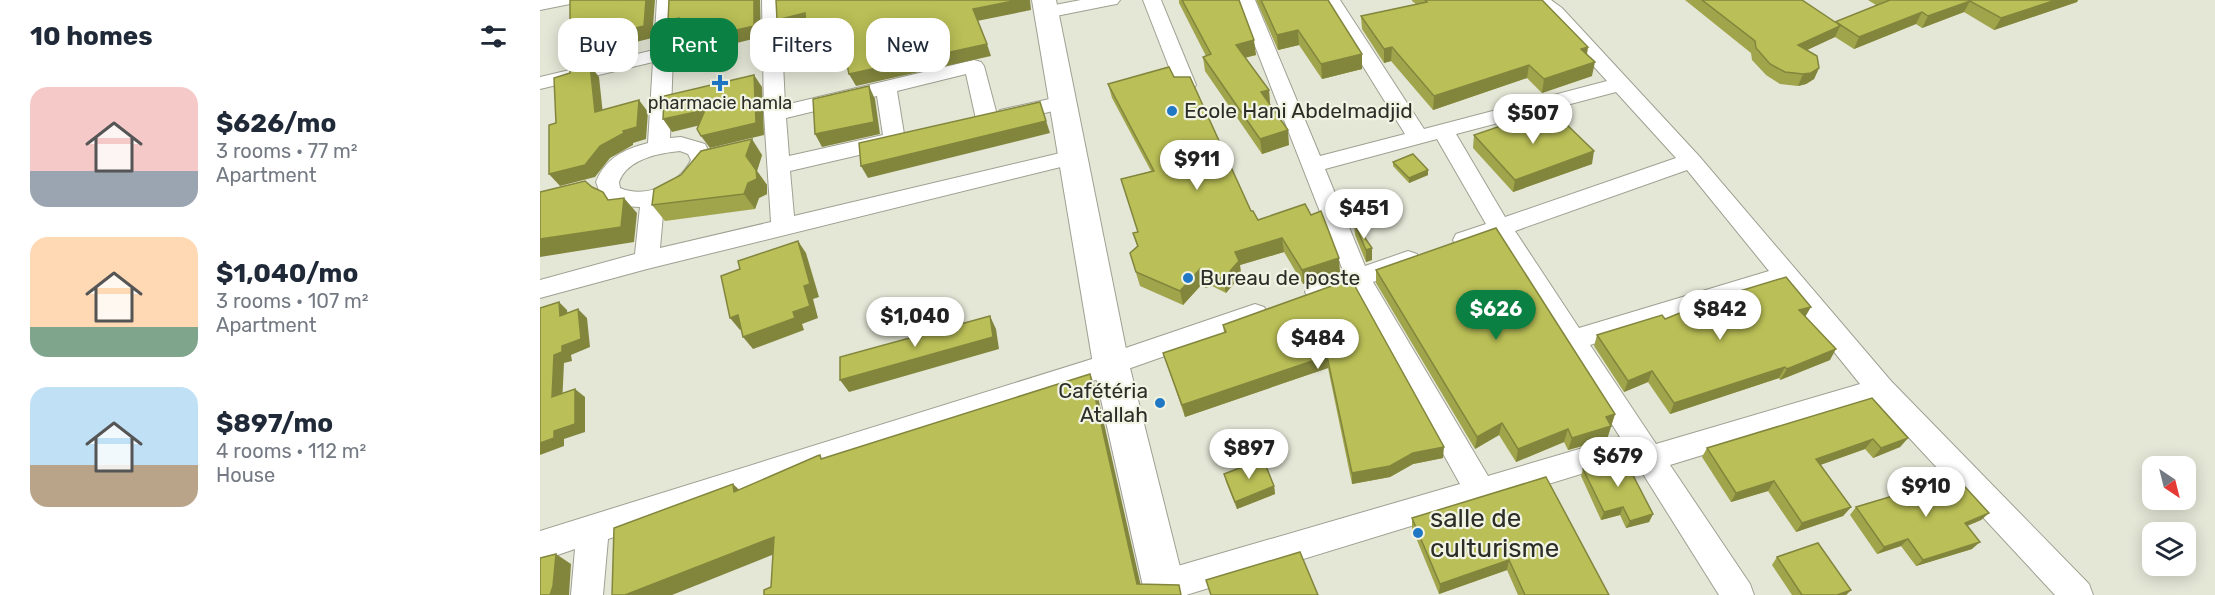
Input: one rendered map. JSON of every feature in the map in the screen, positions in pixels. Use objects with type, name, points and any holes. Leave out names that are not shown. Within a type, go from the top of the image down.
[{"type":"street","points":[[540,4],[564,0]]},
{"type":"street","points":[[665,18],[666,0]]},
{"type":"street","points":[[771,0],[775,114],[783,226]]},
{"type":"street","points":[[1111,0],[1045,6],[1111,364],[1165,591],[1481,492],[1881,389]]},
{"type":"street","points":[[1152,0],[1186,85]]},
{"type":"street","points":[[1246,0],[1358,278],[1481,492]]},
{"type":"street","points":[[1331,0],[1500,228],[1643,452],[1738,595]]},
{"type":"street","points":[[1540,0],[1555,12],[1691,161],[1881,389],[2077,595]]},
{"type":"street","points":[[540,84],[650,57]]},
{"type":"street","points":[[775,114],[974,66],[987,119]]},
{"type":"street","points":[[658,146],[663,72]]},
{"type":"street","points":[[1313,165],[1621,84]]},
{"type":"street","points":[[886,87],[894,140]]},
{"type":"street","points":[[964,124],[1063,102]]},
{"type":"street","points":[[779,166],[917,135]]},
{"type":"street","points":[[756,146],[777,141]]},
{"type":"street","points":[[681,144],[713,157],[683,184],[653,197],[634,200],[617,198],[610,193],[607,184],[613,171],[621,163],[658,146],[681,144]]},
{"type":"street","points":[[540,289],[783,226],[1073,157]]},
{"type":"street","points":[[540,546],[1111,364],[1691,161]]},
{"type":"street","points":[[585,190],[607,184]]},
{"type":"street","points":[[647,260],[653,197]]},
{"type":"street","points":[[1572,340],[1786,275]]},
{"type":"street","points":[[587,595],[593,529]]},
{"type":"building","points":[[570,0],[646,0],[644,26],[638,27],[638,18],[570,18]]},
{"type":"building","points":[[669,0],[754,0],[754,18],[750,18],[750,27],[738,30],[738,18],[668,18]]},
{"type":"building","points":[[776,0],[1018,0],[973,9],[987,44],[950,52],[950,18],[866,18],[866,70],[849,74],[849,72],[854,72],[854,18],[805,18],[805,13],[777,18]]},
{"type":"building","points":[[1182,0],[1239,0],[1254,40],[1236,45],[1269,90],[1261,92],[1288,130],[1260,139],[1203,57],[1211,54]]},
{"type":"building","points":[[1261,0],[1328,0],[1362,54],[1321,64],[1298,30],[1277,35]]},
{"type":"building","points":[[1425,0],[1542,0],[1588,47],[1581,49],[1595,62],[1544,79],[1529,65],[1434,96],[1392,47],[1384,49],[1361,16],[1427,2]]},
{"type":"building","points":[[1702,0],[1802,0],[1835,22],[1890,0],[2056,0],[2001,18],[1970,1],[1928,16],[1922,12],[1859,37],[1836,22],[1840,26],[1798,45],[1817,56],[1819,68],[1811,73],[1803,74],[1785,72],[1770,64],[1756,48],[1755,41]]},
{"type":"building","points":[[1169,67],[1174,77],[1190,77],[1251,211],[1258,220],[1305,204],[1311,215],[1321,211],[1339,258],[1302,270],[1282,238],[1235,252],[1239,261],[1223,279],[1209,273],[1202,275],[1200,269],[1180,291],[1136,272],[1130,253],[1138,246],[1133,233],[1138,232],[1121,179],[1154,171],[1108,84]]},
{"type":"building","points":[[591,72],[595,112],[639,100],[637,127],[623,131],[624,133],[600,146],[585,165],[549,174],[549,125],[556,123],[554,78],[570,73]]},
{"type":"building","points":[[754,75],[756,123],[701,136],[697,129],[705,110],[663,119],[664,96]]},
{"type":"building","points":[[869,86],[874,122],[815,134],[813,99]]},
{"type":"building","points":[[1040,102],[1046,121],[861,166],[859,143]]},
{"type":"building","points":[[1539,113],[1550,124],[1562,120],[1594,151],[1515,180],[1474,135]]},
{"type":"building","points":[[752,139],[746,156],[756,170],[757,179],[748,183],[744,194],[652,205],[654,189],[681,175],[701,151]]},
{"type":"building","points":[[1413,154],[1428,170],[1409,178],[1393,162]]},
{"type":"building","points":[[585,181],[603,192],[608,200],[624,198],[621,227],[540,239],[540,192]]},
{"type":"building","points":[[1354,222],[1372,248],[1366,250]]},
{"type":"building","points":[[1496,228],[1615,414],[1606,417],[1611,426],[1572,438],[1568,429],[1518,449],[1502,423],[1477,437],[1376,270]]},
{"type":"building","points":[[798,241],[810,284],[804,286],[810,306],[793,312],[795,318],[743,337],[738,315],[730,318],[721,276],[740,269],[738,261]]},
{"type":"building","points":[[1786,277],[1811,307],[1799,310],[1836,349],[1787,369],[1785,367],[1674,403],[1652,371],[1628,381],[1597,335],[1662,315],[1665,319],[1717,298]]},
{"type":"building","points":[[1351,279],[1444,447],[1413,453],[1390,466],[1352,473],[1327,356],[1182,405],[1163,353],[1226,332],[1223,325]]},
{"type":"building","points":[[559,302],[560,316],[578,309],[581,339],[562,346],[562,352],[554,355],[552,397],[575,389],[575,424],[554,431],[554,438],[540,443],[540,308]]},
{"type":"building","points":[[990,316],[993,337],[840,380],[840,357]]},
{"type":"building","points":[[1090,374],[1137,584],[1179,585],[1181,595],[764,595],[764,590],[771,587],[774,537],[625,595],[612,595],[614,528],[733,484],[734,492],[820,455],[821,459]]},
{"type":"building","points":[[1872,398],[1908,438],[1881,448],[1873,439],[1816,459],[1851,507],[1802,523],[1774,481],[1736,493],[1707,448]]},
{"type":"building","points":[[1623,456],[1653,514],[1630,521],[1623,507],[1604,512],[1583,469]]},
{"type":"building","points":[[1263,459],[1274,486],[1235,502],[1224,474]]},
{"type":"building","points":[[1546,477],[1609,595],[1525,595],[1509,560],[1440,584],[1412,518]]},
{"type":"building","points":[[1956,477],[1989,513],[1965,523],[1980,542],[1923,560],[1908,539],[1884,547],[1856,507]]},
{"type":"building","points":[[1818,543],[1851,590],[1837,595],[1802,595],[1777,557]]},
{"type":"building","points":[[1300,552],[1318,595],[1211,595],[1206,580]]},
{"type":"building","points":[[556,554],[550,595],[540,595],[540,558]]},
{"type":"place","name":"pharmacie hamla","points":[[720,83]]},
{"type":"place","name":"Ecole Hani Abdelmadjid","points":[[1172,111]]},
{"type":"place","name":"Bureau de poste","points":[[1188,278]]},
{"type":"place","name":"Cafétéria Atallah","points":[[1160,403]]},
{"type":"place","name":"salle de culturisme","points":[[1418,533]]}]
